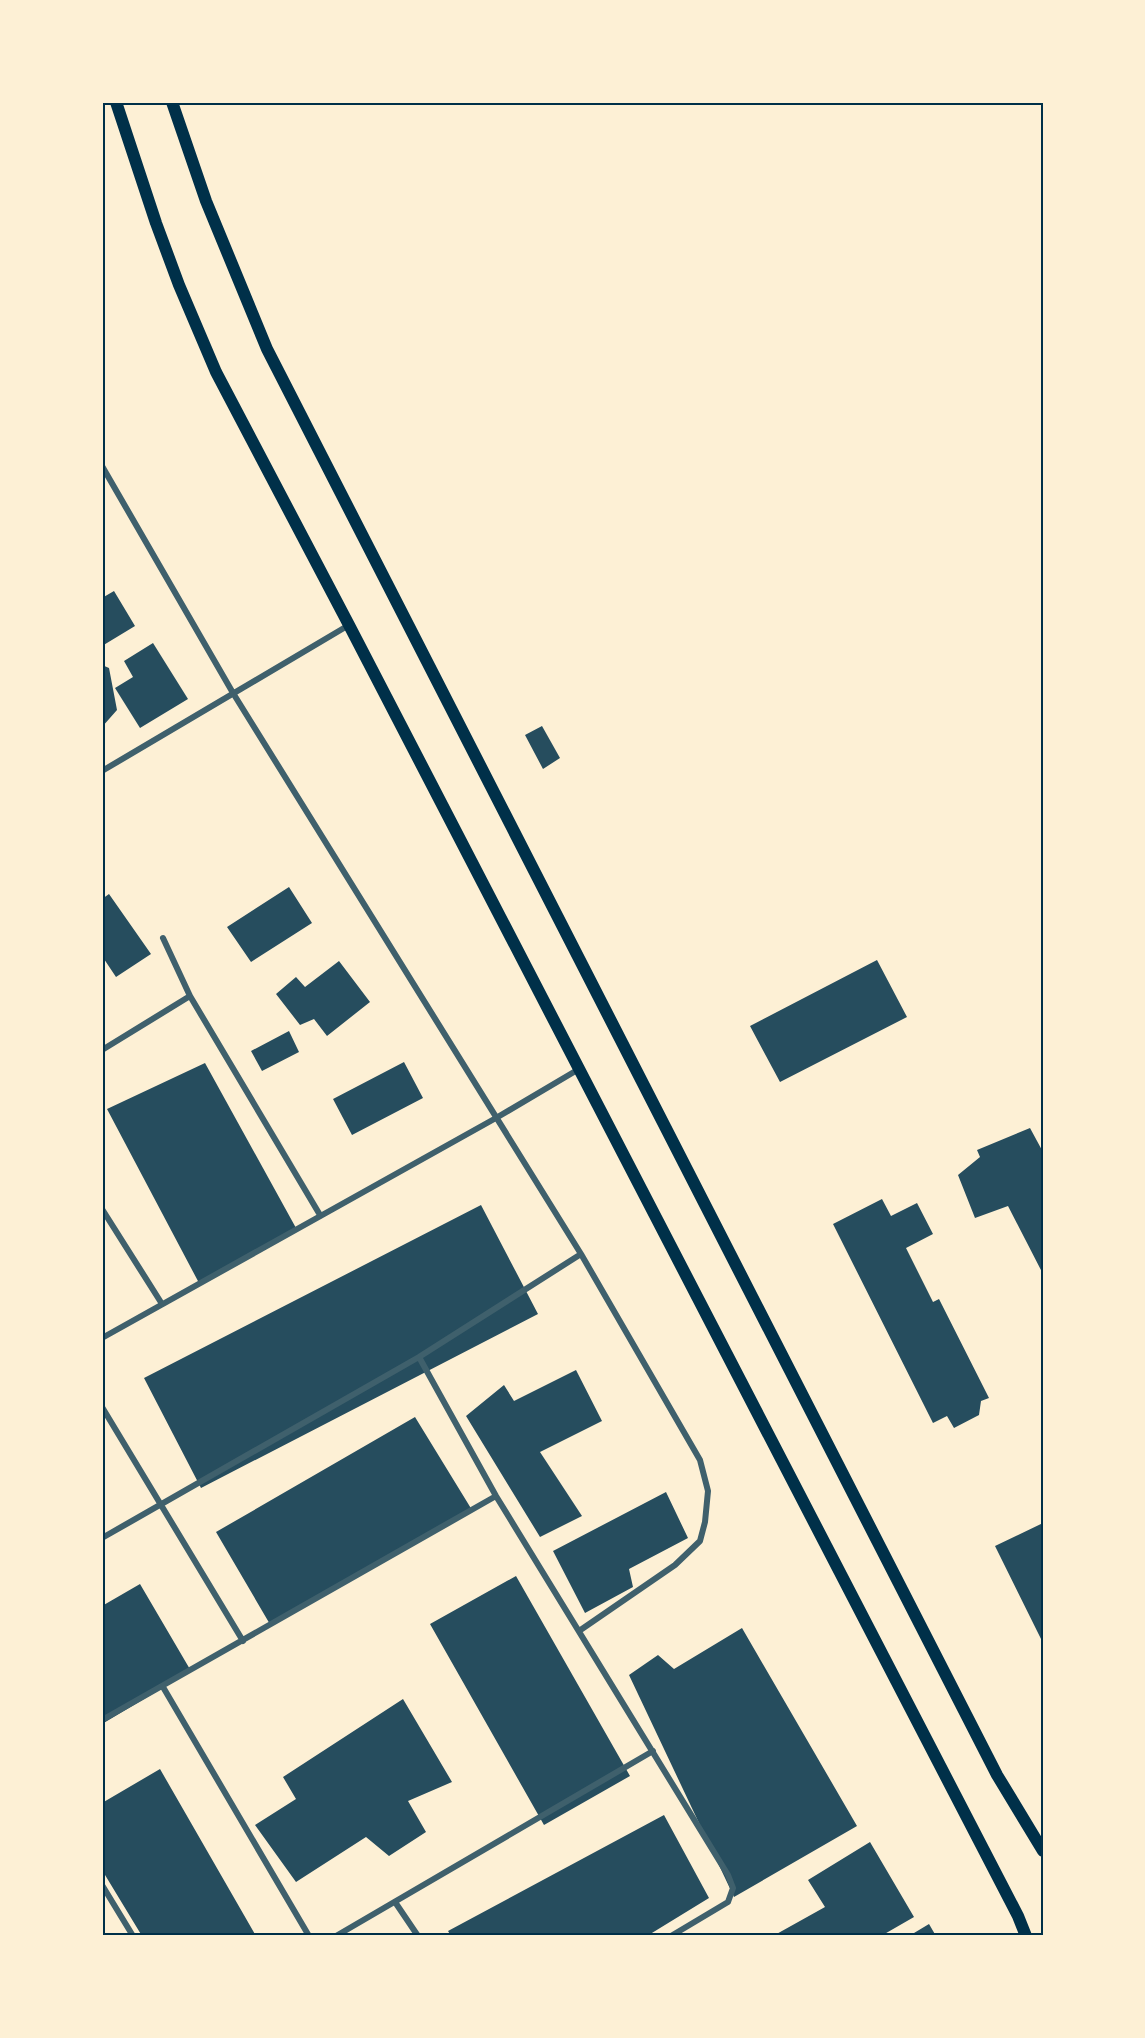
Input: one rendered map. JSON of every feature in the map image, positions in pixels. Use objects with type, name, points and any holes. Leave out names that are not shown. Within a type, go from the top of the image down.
[{"type":"main road","points":[[116,102],[156,223],[179,285],[216,372],[1018,1916],[1026,1936]]},
{"type":"main road","points":[[172,102],[206,201],[267,349],[997,1775],[1043,1851]]},
{"type":"street","points":[[102,466],[233,693],[581,1254],[700,1460],[708,1491],[705,1522],[700,1541],[675,1565],[579,1631]]},
{"type":"street","points":[[102,483],[109,478]]},
{"type":"street","points":[[102,771],[349,625]]},
{"type":"street","points":[[163,938],[190,996],[320,1215]]},
{"type":"street","points":[[102,1050],[190,996]]},
{"type":"street","points":[[102,1338],[496,1119],[579,1069]]},
{"type":"street","points":[[102,1209],[162,1304]]},
{"type":"street","points":[[102,1539],[419,1357],[581,1254]]},
{"type":"street","points":[[419,1357],[496,1496],[728,1875],[733,1888],[728,1902],[671,1936]]},
{"type":"street","points":[[102,1407],[243,1641]]},
{"type":"street","points":[[102,1720],[496,1496]]},
{"type":"street","points":[[163,1687],[309,1936]]},
{"type":"street","points":[[336,1936],[653,1750]]},
{"type":"street","points":[[102,1885],[105,1898],[133,1936]]},
{"type":"street","points":[[395,1902],[418,1936]]},
{"type":"building","points":[[114,591],[135,626],[102,646],[102,598]]},
{"type":"building","points":[[153,643],[188,699],[140,728],[115,688],[133,677],[124,661]]},
{"type":"building","points":[[102,665],[109,668],[117,710],[102,727]]},
{"type":"building","points":[[542,726],[560,758],[543,769],[525,735]]},
{"type":"building","points":[[289,887],[312,923],[251,962],[227,927]]},
{"type":"building","points":[[109,894],[151,954],[116,977],[102,956],[102,899]]},
{"type":"building","points":[[877,960],[907,1017],[780,1082],[750,1026]]},
{"type":"building","points":[[339,961],[370,1002],[327,1036],[314,1019],[300,1025],[276,994],[296,977],[305,987]]},
{"type":"building","points":[[289,1031],[299,1052],[262,1071],[251,1051]]},
{"type":"building","points":[[404,1062],[423,1098],[352,1135],[333,1099]]},
{"type":"building","points":[[205,1063],[296,1228],[199,1283],[107,1109]]},
{"type":"building","points":[[1030,1128],[1043,1152],[1043,1274],[1008,1206],[975,1218],[958,1175],[980,1157],[977,1150]]},
{"type":"building","points":[[882,1199],[891,1216],[917,1203],[933,1234],[906,1248],[933,1302],[939,1299],[989,1398],[981,1401],[979,1415],[954,1428],[947,1416],[933,1423],[833,1224]]},
{"type":"building","points":[[481,1205],[538,1314],[201,1488],[144,1378]]},
{"type":"building","points":[[576,1370],[602,1421],[540,1452],[582,1516],[540,1537],[466,1416],[504,1385],[514,1401]]},
{"type":"building","points":[[415,1417],[472,1510],[271,1626],[216,1532]]},
{"type":"building","points":[[666,1492],[688,1538],[629,1569],[633,1587],[585,1613],[553,1551]]},
{"type":"building","points":[[1043,1523],[1043,1643],[995,1546]]},
{"type":"building","points":[[516,1576],[630,1776],[544,1825],[430,1624]]},
{"type":"building","points":[[140,1584],[191,1671],[102,1724],[102,1606]]},
{"type":"building","points":[[742,1628],[857,1826],[734,1897],[629,1675],[658,1655],[674,1669]]},
{"type":"building","points":[[403,1699],[452,1782],[408,1801],[426,1832],[389,1856],[366,1837],[296,1882],[255,1825],[296,1799],[283,1777]]},
{"type":"building","points":[[160,1769],[256,1936],[142,1936],[102,1870],[102,1803]]},
{"type":"building","points":[[664,1815],[709,1898],[647,1936],[451,1936],[448,1931]]},
{"type":"building","points":[[870,1842],[914,1917],[881,1936],[773,1936],[825,1907],[808,1880]]},
{"type":"building","points":[[929,1924],[936,1936],[909,1936]]}]
